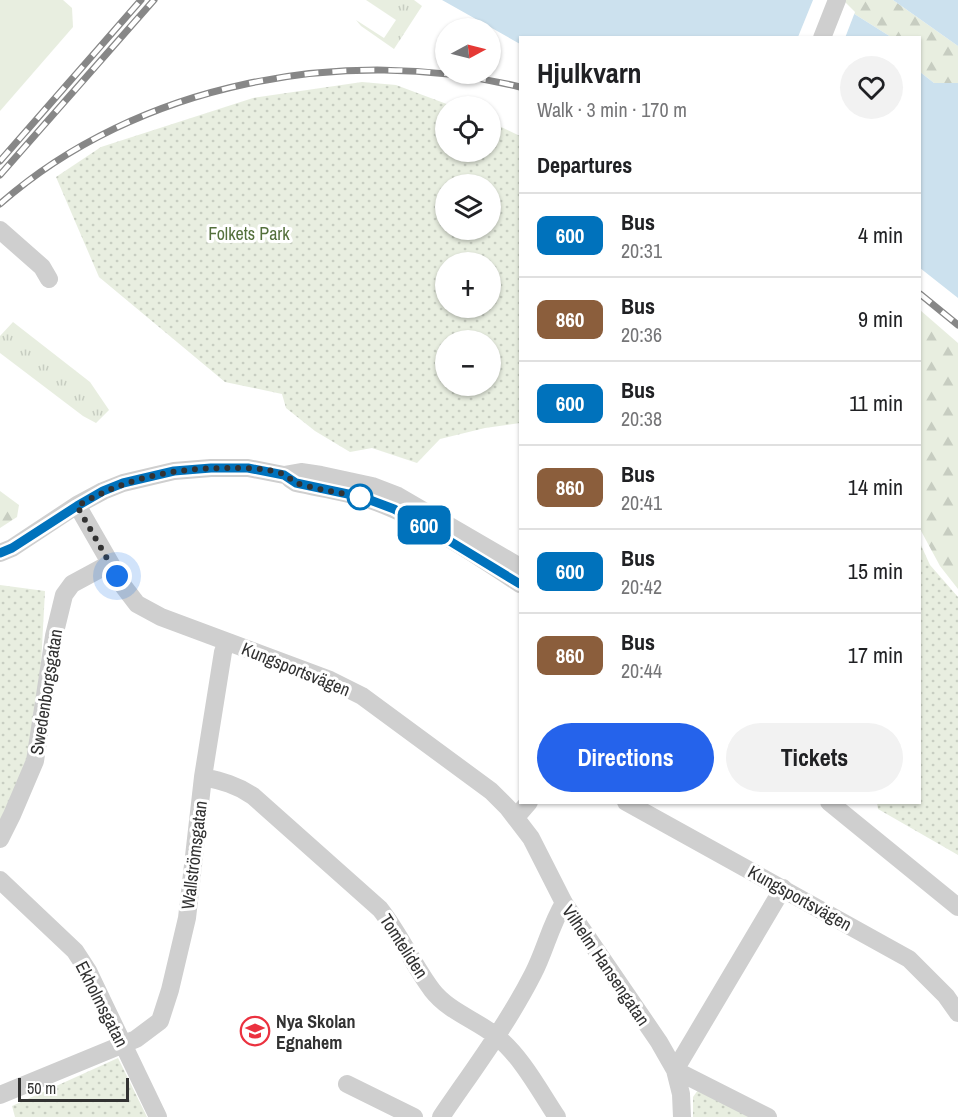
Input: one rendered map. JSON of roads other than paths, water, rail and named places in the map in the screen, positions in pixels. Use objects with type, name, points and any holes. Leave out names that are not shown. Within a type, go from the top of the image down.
[{"type":"street","points":[[823,36],[837,0]]},
{"type":"street","points":[[0,230],[42,267],[49,279]]},
{"type":"street","points":[[0,553],[12,548],[103,491],[123,483],[174,471],[248,468],[284,475],[301,472],[372,486],[398,496],[519,566]]},
{"type":"street","points":[[284,475],[296,483],[362,497],[394,509],[519,583]]},
{"type":"street","name":"Kungsportsvägen","points":[[77,506],[110,564],[137,604],[161,617],[202,630],[227,642],[330,680],[363,696],[491,791],[516,817]]},
{"type":"street","name":"Swedenborgsgatan","points":[[0,839],[35,761],[54,636],[64,595],[72,584],[110,564]]},
{"type":"street","name":"Wallströmsgatan","points":[[0,1095],[136,1039],[160,1021],[165,1011],[187,918],[203,777],[223,652],[227,642]]},
{"type":"street","name":"Tomteliden","points":[[203,777],[241,787],[380,909],[392,923],[432,990],[444,1001],[497,1037],[517,1058],[557,1117]]},
{"type":"street","points":[[516,817],[527,804]]},
{"type":"street","name":"Kungsportsvägen","points":[[630,804],[909,959],[946,996],[958,1013]]},
{"type":"street","points":[[831,804],[958,907]]},
{"type":"street","name":"Vilhelm Hansengatan","points":[[516,817],[531,838],[564,903],[659,1042],[675,1070],[681,1094],[682,1117]]},
{"type":"street","name":"Ekholmsgatan","points":[[0,880],[75,951],[88,971],[158,1117]]},
{"type":"street","points":[[768,1117],[675,1070],[783,888]]},
{"type":"street","points":[[441,1117],[497,1037],[534,972],[553,920],[564,903]]},
{"type":"street","points":[[347,1084],[414,1117]]},
{"type":"water","points":[[442,0],[839,0],[848,10],[889,36],[519,36],[519,43],[501,33],[501,18],[474,18]]},
{"type":"water","points":[[893,0],[958,0],[958,46]]},
{"type":"water","points":[[921,73],[934,83],[958,83],[958,298],[921,269]]},
{"type":"railway","points":[[0,161],[141,0]]},
{"type":"railway","points":[[0,175],[154,0]]},
{"type":"railway","points":[[0,204],[54,162],[114,129],[179,102],[246,84],[315,73],[384,70],[453,75],[519,87]]},
{"type":"railway","points":[[921,295],[958,325]]},
{"type":"place","name":"Nya Skolan Egnahem","points":[[255,1031]]},
{"type":"park label","name":"Folkets Park","points":[[249,233]]}]
